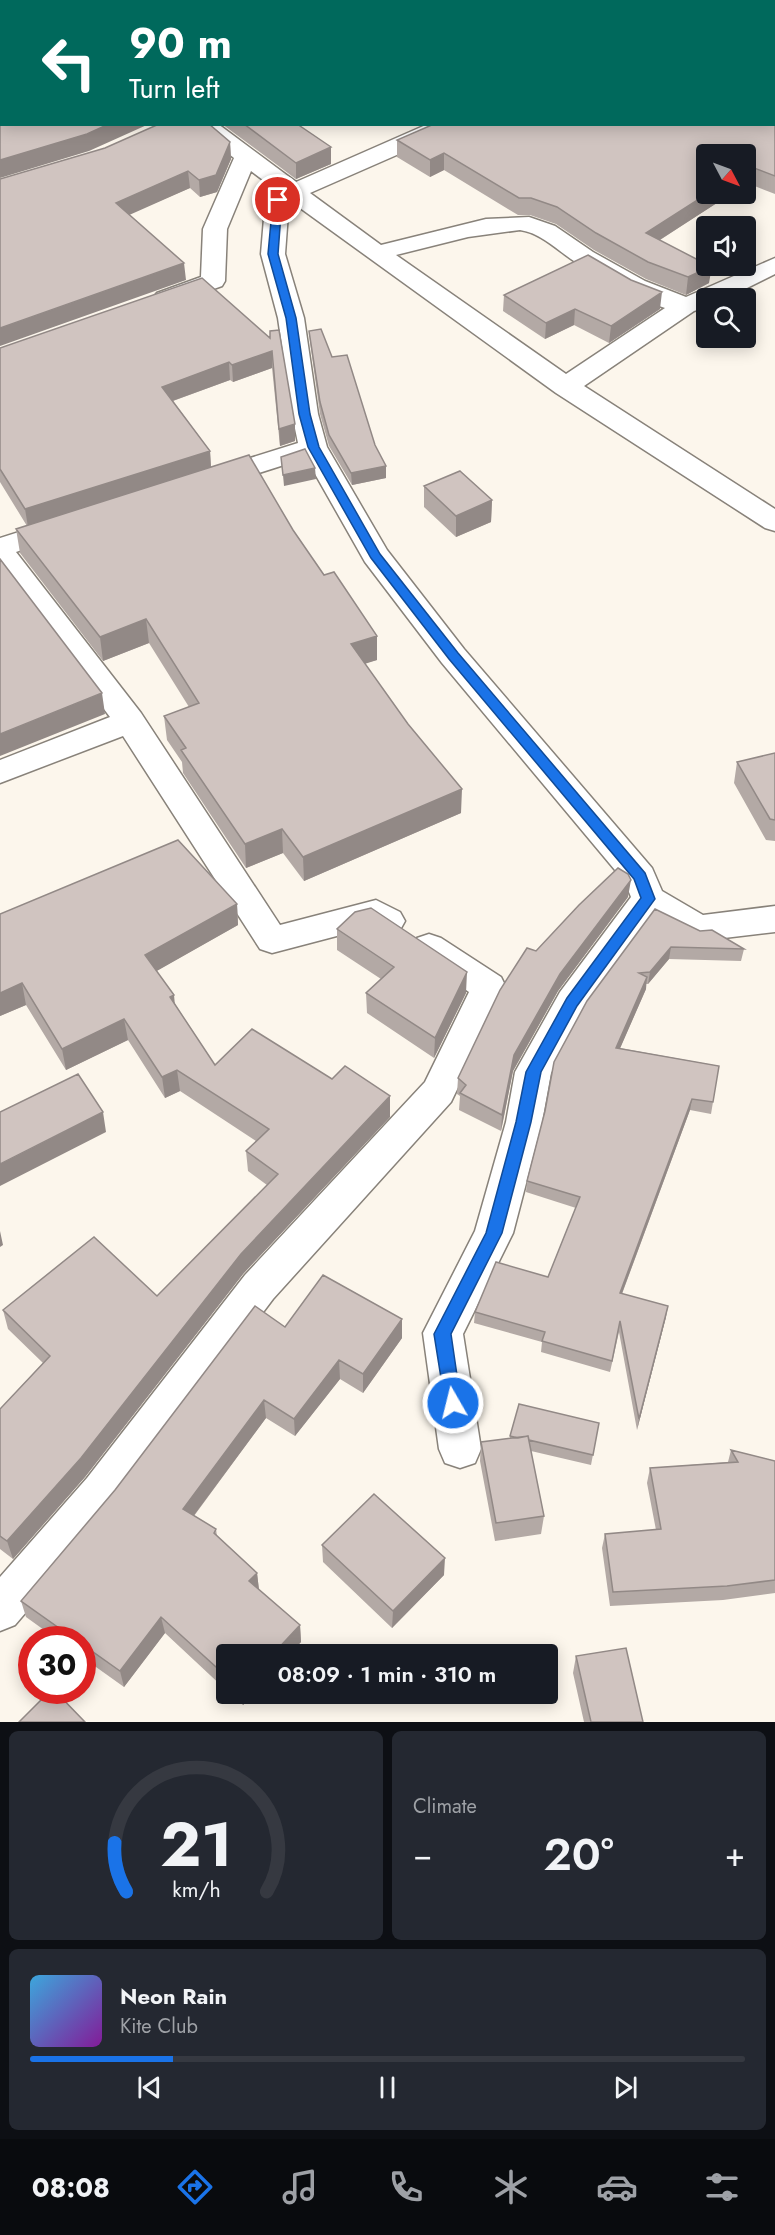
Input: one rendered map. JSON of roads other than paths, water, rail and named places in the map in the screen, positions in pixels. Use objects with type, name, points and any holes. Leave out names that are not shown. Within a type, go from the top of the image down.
[{"type":"street","points":[[206,126],[286,187],[565,387],[775,522]]},
{"type":"street","points":[[286,187],[443,126]]},
{"type":"street","points":[[146,305],[213,281],[214,229],[246,157]]},
{"type":"street","points":[[286,187],[273,254],[291,318],[305,414],[313,447],[375,555],[453,656],[640,877],[648,899],[699,928],[775,919]]},
{"type":"street","points":[[377,253],[467,231],[522,223],[555,236],[584,257],[628,282],[665,300],[685,306]]},
{"type":"street","points":[[565,387],[685,306],[775,265]]},
{"type":"street","points":[[190,486],[313,447]]},
{"type":"street","points":[[0,1610],[102,1492],[259,1287],[438,1092],[489,987],[376,913],[272,940],[130,721],[0,549],[90,519]]},
{"type":"street","points":[[0,772],[130,721]]},
{"type":"street","points":[[460,1449],[443,1334],[494,1233],[524,1122],[533,1072],[572,1002],[648,899]]}]
